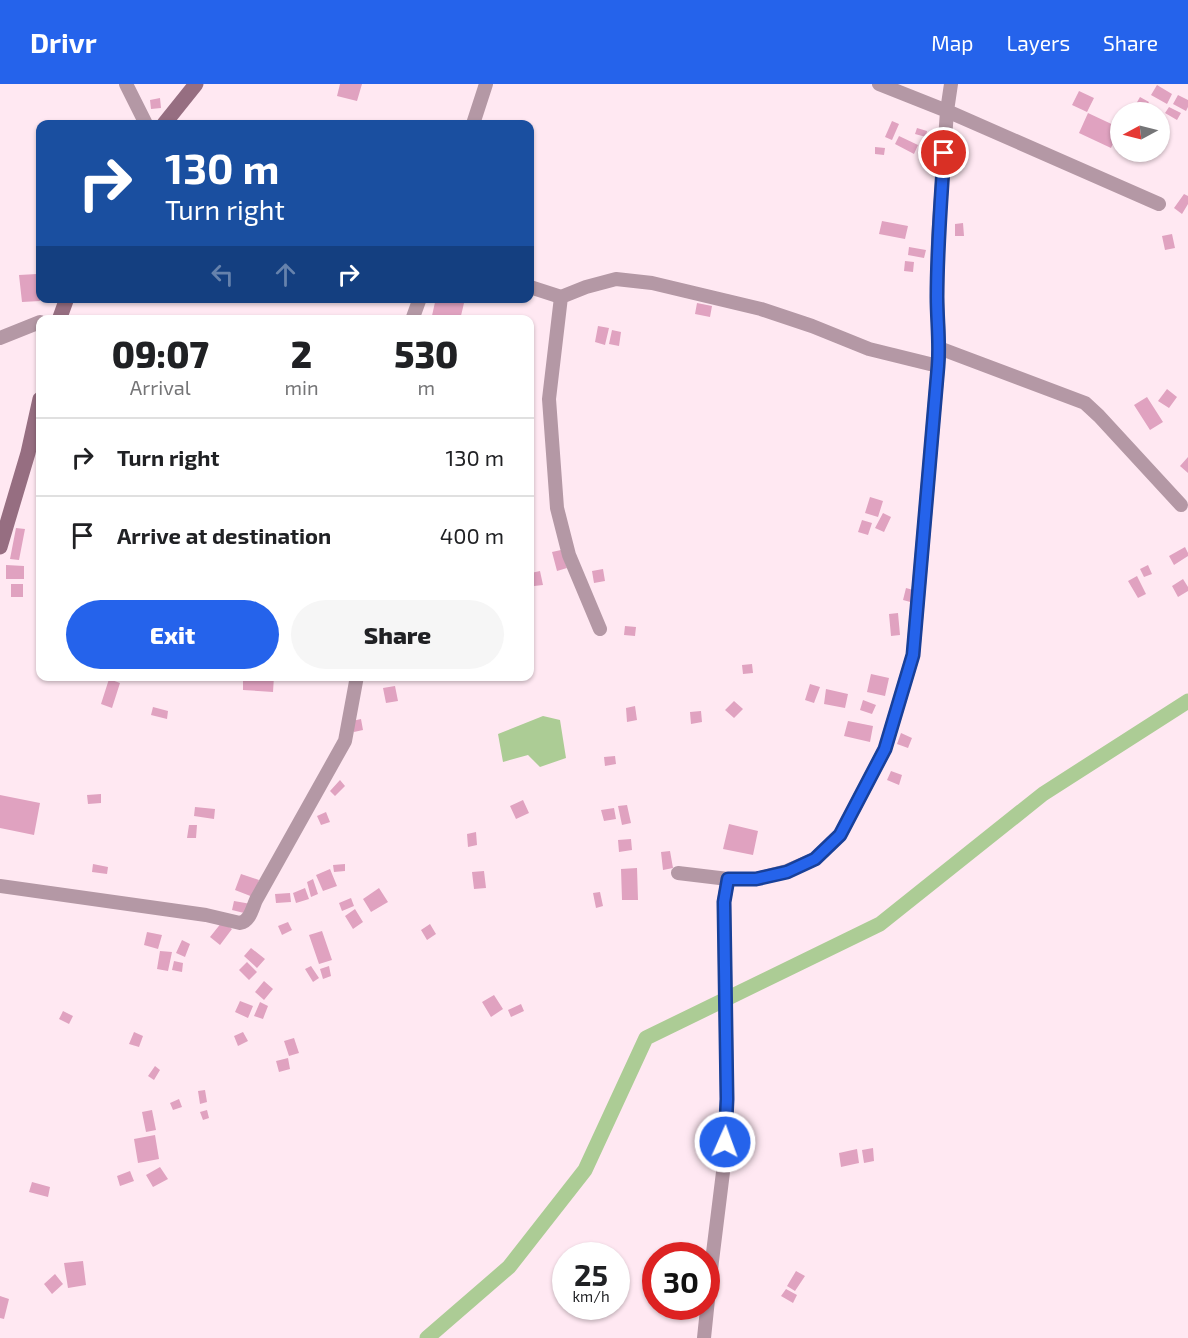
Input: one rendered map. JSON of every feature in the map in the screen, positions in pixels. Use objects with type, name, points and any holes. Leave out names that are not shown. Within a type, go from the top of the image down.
[{"type":"main road","points":[[167,120],[196,84]]},
{"type":"main road","points":[[0,547],[28,453],[36,417]]},
{"type":"street","points":[[126,84],[144,120]]},
{"type":"street","points":[[474,120],[486,84]]},
{"type":"street","points":[[879,84],[947,111],[1159,204]]},
{"type":"street","points":[[678,873],[728,879],[756,879],[787,872],[815,859],[840,835],[885,749],[913,655],[938,366],[938,239],[951,84]]},
{"type":"street","points":[[534,289],[561,297],[585,287],[616,279],[652,283],[761,309],[812,326],[868,349],[938,366]]},
{"type":"street","points":[[561,297],[549,399],[557,508],[569,555],[600,629]]},
{"type":"street","points":[[0,338],[36,324]]},
{"type":"street","points":[[939,348],[1084,403],[1099,416],[1181,505]]},
{"type":"street","points":[[0,886],[245,922],[345,741],[356,681]]},
{"type":"street","points":[[704,1338],[724,1164],[727,1099],[724,902],[728,879]]},
{"type":"shaded area","points":[[543,716],[560,720],[566,758],[540,767],[528,755],[503,762],[498,734]]},
{"type":"building","points":[[340,84],[362,84],[357,101],[337,96]]},
{"type":"building","points":[[1157,85],[1172,94],[1168,102],[1151,95]]},
{"type":"building","points":[[1079,91],[1094,98],[1087,112],[1072,105]]},
{"type":"building","points":[[1178,95],[1188,100],[1186,111],[1173,104]]},
{"type":"building","points":[[1140,97],[1149,102],[1137,102]]},
{"type":"building","points":[[160,98],[161,108],[151,109],[150,100]]},
{"type":"building","points":[[1170,108],[1181,113],[1177,120],[1170,116]]},
{"type":"building","points":[[1088,113],[1110,123],[1110,148],[1079,133]]},
{"type":"building","points":[[892,121],[899,124],[892,140],[885,137]]},
{"type":"building","points":[[917,128],[927,131],[926,137],[915,134]]},
{"type":"building","points":[[899,136],[918,145],[914,154],[895,144]]},
{"type":"building","points":[[875,147],[885,148],[884,155],[875,154]]},
{"type":"building","points":[[1184,194],[1188,196],[1188,204],[1182,214],[1174,208]]},
{"type":"building","points":[[882,221],[908,226],[905,239],[879,234]]},
{"type":"building","points":[[963,223],[964,236],[955,236],[955,224]]},
{"type":"building","points":[[1172,234],[1175,248],[1165,250],[1162,236]]},
{"type":"building","points":[[909,247],[926,250],[924,258],[908,255]]},
{"type":"building","points":[[905,261],[914,262],[913,272],[904,271]]},
{"type":"building","points":[[36,274],[36,301],[22,302],[19,275]]},
{"type":"building","points":[[435,303],[464,303],[461,315],[432,315]]},
{"type":"building","points":[[697,303],[712,306],[710,317],[695,314]]},
{"type":"building","points":[[598,326],[609,328],[605,345],[595,342]]},
{"type":"building","points":[[612,330],[621,332],[619,346],[609,344]]},
{"type":"building","points":[[1167,389],[1177,397],[1169,408],[1158,401]]},
{"type":"building","points":[[1147,397],[1163,422],[1150,430],[1134,405]]},
{"type":"building","points":[[1188,457],[1188,473],[1180,466]]},
{"type":"building","points":[[870,497],[883,501],[878,517],[865,513]]},
{"type":"building","points":[[883,513],[891,517],[884,532],[875,528]]},
{"type":"building","points":[[862,520],[872,523],[868,535],[858,532]]},
{"type":"building","points":[[16,528],[25,529],[19,560],[10,559]]},
{"type":"building","points":[[1185,547],[1188,556],[1174,565],[1169,556]]},
{"type":"building","points":[[561,550],[567,568],[557,571],[552,552]]},
{"type":"building","points":[[6,565],[24,566],[24,579],[6,579]]},
{"type":"building","points":[[1148,565],[1152,574],[1144,577],[1140,569]]},
{"type":"building","points":[[603,569],[605,581],[594,583],[592,571]]},
{"type":"building","points":[[540,571],[543,585],[534,586],[534,572]]},
{"type":"building","points":[[1137,576],[1146,594],[1138,598],[1128,581]]},
{"type":"building","points":[[1183,579],[1188,591],[1178,597],[1172,586]]},
{"type":"building","points":[[11,584],[23,584],[23,597],[11,597]]},
{"type":"building","points":[[906,588],[917,591],[914,603],[903,600]]},
{"type":"building","points":[[898,613],[900,635],[891,636],[889,614]]},
{"type":"building","points":[[625,626],[636,627],[635,636],[624,635]]},
{"type":"building","points":[[752,664],[753,673],[743,674],[742,665]]},
{"type":"building","points":[[871,674],[889,678],[885,696],[867,692]]},
{"type":"building","points":[[108,681],[120,683],[112,708],[101,704]]},
{"type":"building","points":[[243,681],[274,681],[273,692],[243,690]]},
{"type":"building","points":[[810,684],[820,687],[814,703],[805,700]]},
{"type":"building","points":[[395,686],[398,701],[386,703],[383,688]]},
{"type":"building","points":[[826,689],[848,694],[845,708],[824,704]]},
{"type":"building","points":[[863,700],[876,705],[872,714],[860,710]]},
{"type":"building","points":[[734,701],[743,709],[734,718],[725,710]]},
{"type":"building","points":[[635,706],[637,720],[627,722],[626,708]]},
{"type":"building","points":[[153,707],[168,711],[167,719],[151,715]]},
{"type":"building","points":[[701,711],[702,722],[691,724],[690,712]]},
{"type":"building","points":[[361,719],[363,730],[354,732],[352,721]]},
{"type":"building","points":[[848,721],[873,726],[870,742],[844,736]]},
{"type":"building","points":[[901,733],[912,738],[908,748],[897,744]]},
{"type":"building","points":[[615,756],[616,764],[605,766],[604,757]]},
{"type":"building","points":[[891,771],[902,775],[899,785],[887,780]]},
{"type":"building","points":[[340,780],[345,786],[335,796],[330,791]]},
{"type":"building","points":[[101,794],[101,803],[88,804],[87,795]]},
{"type":"building","points":[[0,795],[40,803],[34,835],[0,828]]},
{"type":"building","points":[[523,800],[529,813],[516,819],[510,806]]},
{"type":"building","points":[[627,805],[631,823],[622,825],[618,806]]},
{"type":"building","points":[[195,807],[215,809],[214,819],[194,816]]},
{"type":"building","points":[[614,808],[616,819],[604,821],[601,810]]},
{"type":"building","points":[[326,812],[330,822],[321,825],[317,816]]},
{"type":"building","points":[[729,824],[758,831],[753,855],[723,849]]},
{"type":"building","points":[[189,825],[197,825],[196,838],[187,838]]},
{"type":"building","points":[[476,832],[477,845],[468,847],[467,834]]},
{"type":"building","points":[[631,839],[632,850],[619,852],[618,840]]},
{"type":"building","points":[[670,851],[673,868],[663,870],[661,852]]},
{"type":"building","points":[[93,864],[108,867],[107,874],[92,872]]},
{"type":"building","points":[[345,864],[345,871],[334,872],[333,865]]},
{"type":"building","points":[[637,868],[638,900],[622,900],[621,869]]},
{"type":"building","points":[[330,869],[337,886],[323,891],[316,875]]},
{"type":"building","points":[[484,871],[486,888],[474,889],[472,872]]},
{"type":"building","points":[[241,874],[259,880],[253,897],[235,890]]},
{"type":"building","points":[[313,879],[318,894],[311,897],[307,882]]},
{"type":"building","points":[[305,888],[309,899],[296,903],[293,893]]},
{"type":"building","points":[[379,888],[388,902],[371,912],[363,899]]},
{"type":"building","points":[[600,892],[603,906],[596,908],[593,893]]},
{"type":"building","points":[[290,893],[291,902],[276,903],[275,894]]},
{"type":"building","points":[[351,898],[354,906],[342,911],[339,903]]},
{"type":"building","points":[[234,901],[251,904],[248,914],[232,910]]},
{"type":"building","points":[[355,909],[363,922],[353,929],[345,916]]},
{"type":"building","points":[[222,922],[232,929],[220,945],[210,937]]},
{"type":"building","points":[[288,922],[292,930],[282,935],[278,926]]},
{"type":"building","points":[[430,924],[436,934],[427,940],[421,930]]},
{"type":"building","points":[[322,931],[332,960],[319,964],[309,935]]},
{"type":"building","points":[[147,932],[162,935],[158,949],[144,945]]},
{"type":"building","points":[[182,940],[190,944],[185,957],[176,953]]},
{"type":"building","points":[[251,948],[265,959],[257,968],[244,956]]},
{"type":"building","points":[[160,951],[172,952],[168,971],[157,969]]},
{"type":"building","points":[[174,961],[183,963],[182,972],[172,970]]},
{"type":"building","points":[[247,962],[257,972],[249,980],[239,970]]},
{"type":"building","points":[[311,966],[319,978],[313,982],[305,969]]},
{"type":"building","points":[[329,966],[331,976],[323,979],[320,969]]},
{"type":"building","points":[[264,981],[273,989],[264,1000],[255,992]]},
{"type":"building","points":[[494,995],[503,1009],[491,1017],[482,1002]]},
{"type":"building","points":[[240,1001],[253,1006],[248,1018],[235,1012]]},
{"type":"building","points":[[260,1002],[268,1006],[263,1019],[254,1016]]},
{"type":"building","points":[[521,1004],[524,1011],[511,1017],[508,1010]]},
{"type":"building","points":[[63,1011],[73,1016],[69,1024],[59,1019]]},
{"type":"building","points":[[134,1032],[143,1036],[139,1047],[129,1044]]},
{"type":"building","points":[[243,1032],[248,1041],[238,1046],[234,1036]]},
{"type":"building","points":[[294,1038],[299,1053],[289,1056],[284,1041]]},
{"type":"building","points":[[288,1058],[290,1069],[279,1072],[276,1061]]},
{"type":"building","points":[[155,1066],[160,1070],[154,1080],[148,1076]]},
{"type":"building","points":[[205,1090],[207,1102],[200,1104],[198,1091]]},
{"type":"building","points":[[179,1099],[182,1107],[173,1110],[170,1103]]},
{"type":"building","points":[[152,1110],[156,1130],[146,1132],[142,1112]]},
{"type":"building","points":[[207,1110],[209,1118],[203,1120],[200,1112]]},
{"type":"building","points":[[155,1135],[159,1159],[138,1163],[134,1139]]},
{"type":"building","points":[[873,1148],[874,1161],[864,1163],[862,1150]]},
{"type":"building","points":[[857,1149],[859,1163],[841,1167],[839,1153]]},
{"type":"building","points":[[160,1167],[168,1179],[153,1187],[146,1175]]},
{"type":"building","points":[[130,1171],[134,1181],[120,1186],[117,1176]]},
{"type":"building","points":[[32,1182],[50,1187],[48,1197],[29,1192]]},
{"type":"building","points":[[83,1261],[86,1285],[68,1288],[64,1263]]},
{"type":"building","points":[[796,1271],[805,1276],[795,1291],[787,1286]]},
{"type":"building","points":[[55,1274],[63,1284],[52,1294],[44,1284]]},
{"type":"building","points":[[786,1289],[797,1295],[793,1303],[781,1296]]},
{"type":"building","points":[[0,1296],[9,1299],[4,1319],[0,1318]]},
{"type":"waterway","points":[[427,1338],[509,1267],[585,1170],[646,1038],[880,924],[1043,794],[1188,701]]},
{"type":"route","points":[[725,1142],[727,1099],[724,902],[728,879],[756,879],[787,872],[815,859],[840,835],[885,749],[913,655],[938,366],[938,239],[944,153]]}]
